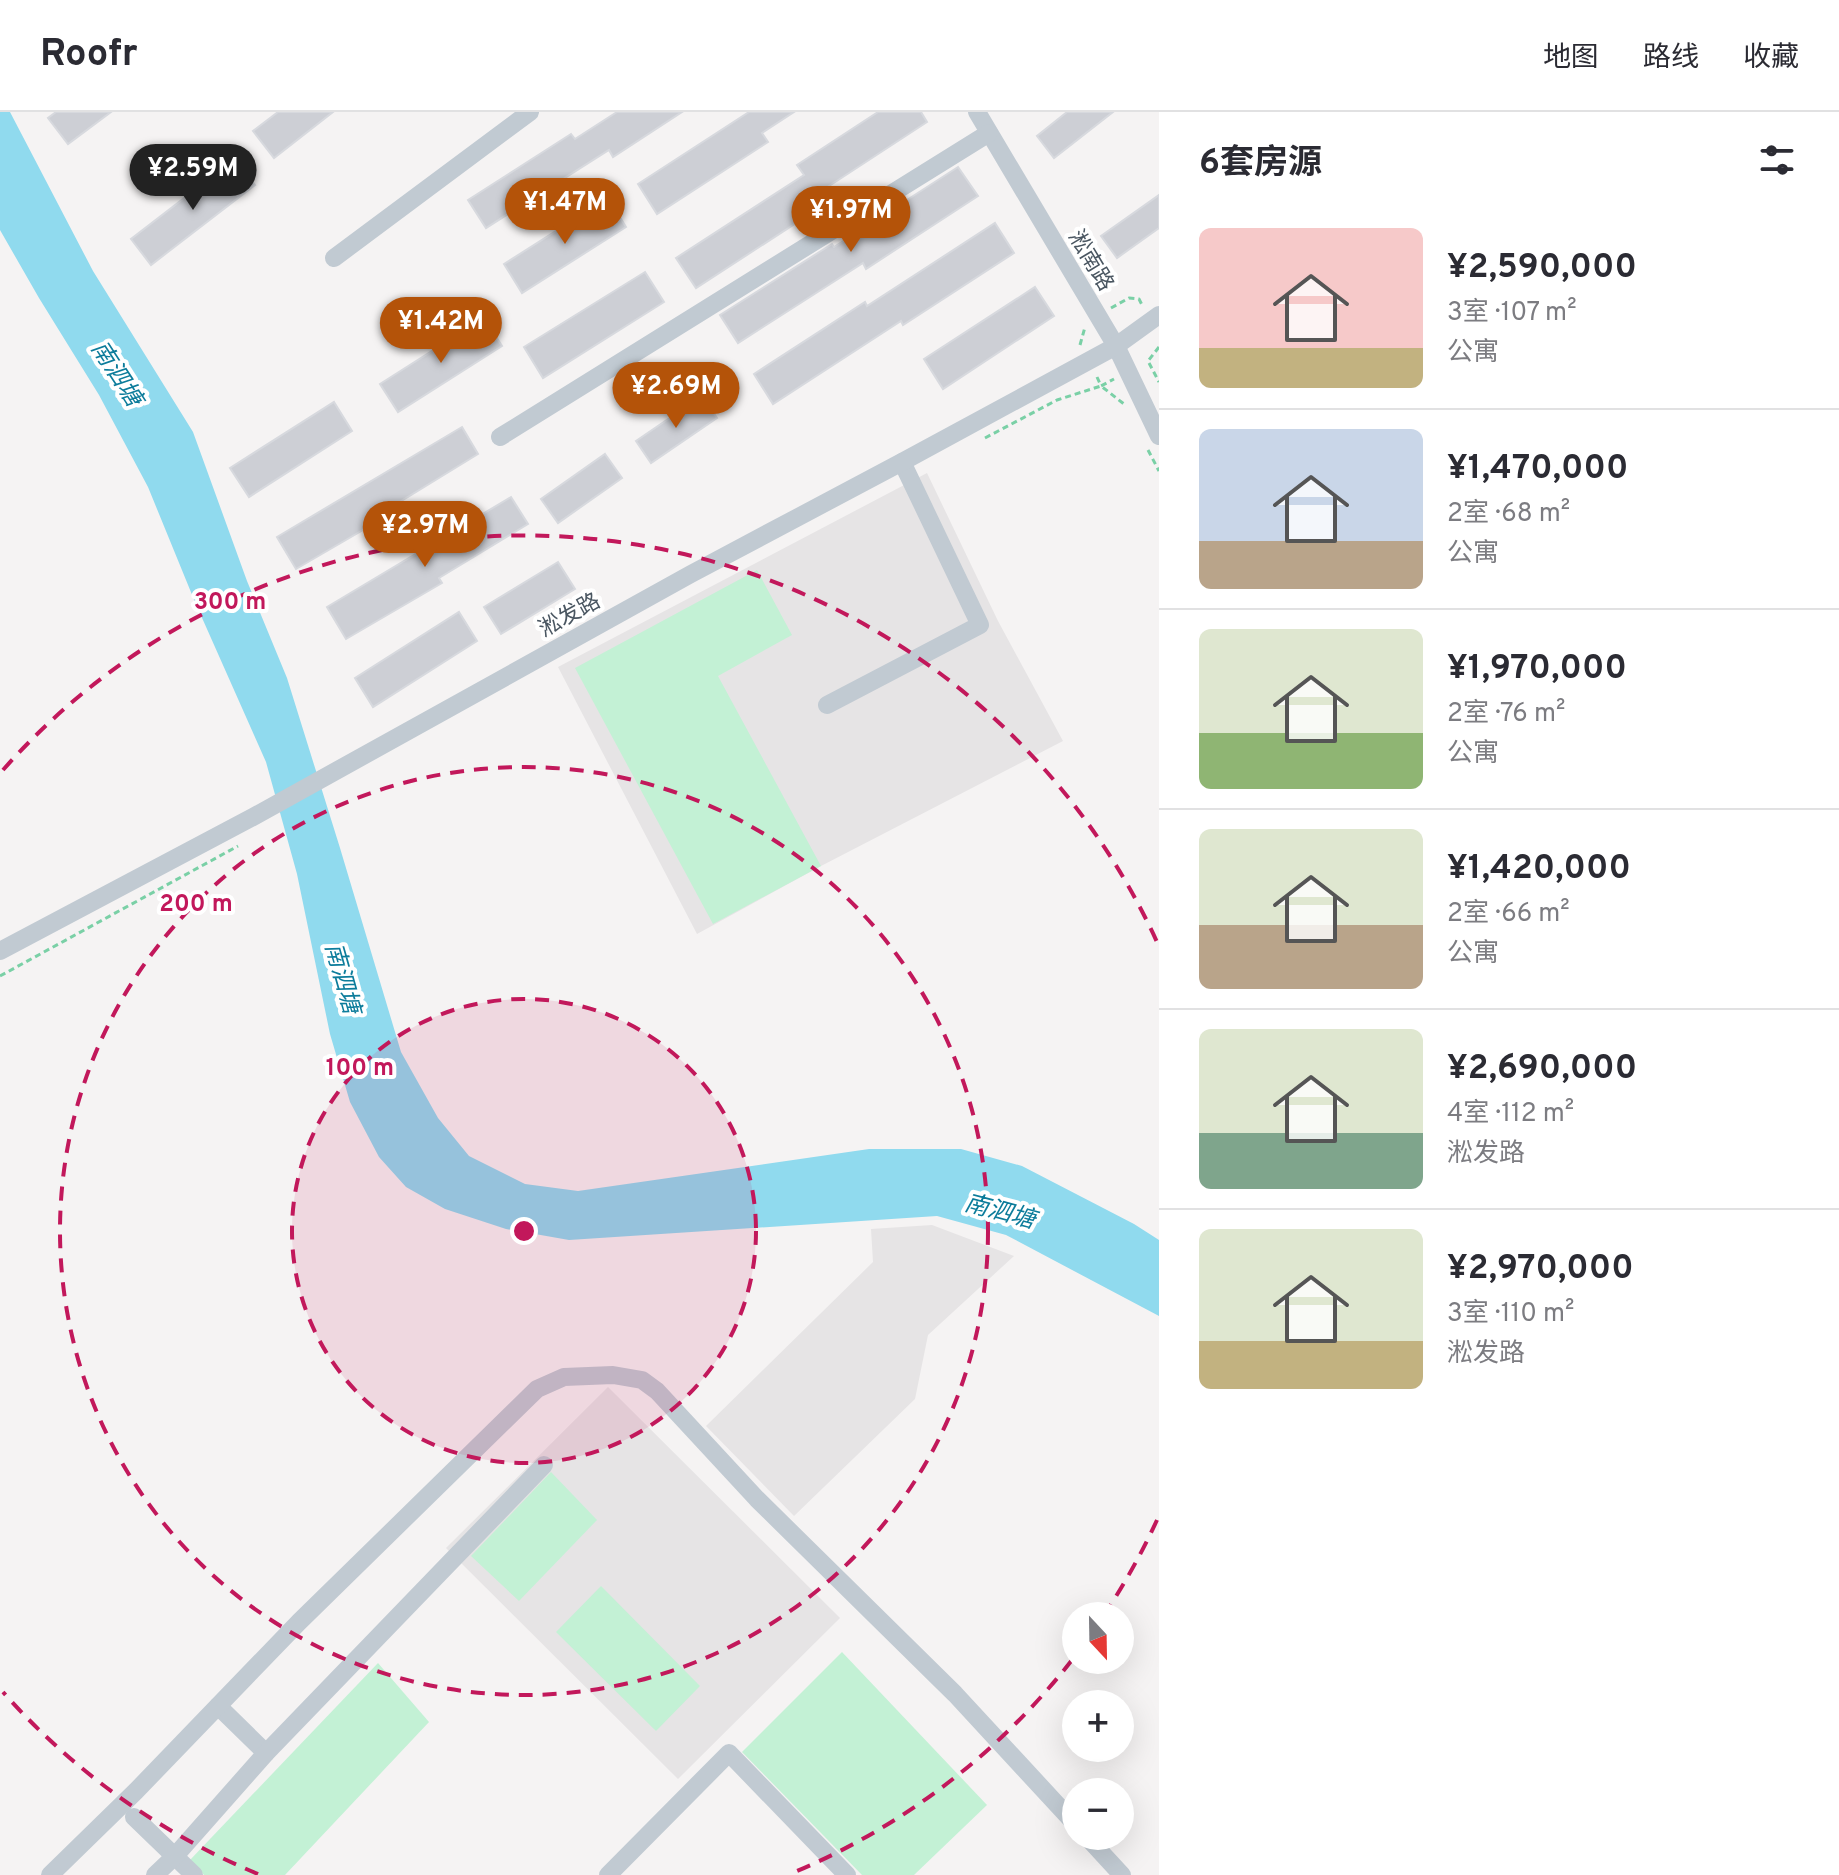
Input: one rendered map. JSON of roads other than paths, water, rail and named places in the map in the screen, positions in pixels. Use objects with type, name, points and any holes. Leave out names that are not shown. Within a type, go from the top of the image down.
[{"type":"street","points":[[334,258],[530,112]]},
{"type":"street","name":"淞南路","points":[[977,112],[1116,346],[1152,440]]},
{"type":"street","points":[[500,437],[989,133]]},
{"type":"street","name":"淞发路","points":[[0,951],[253,817],[691,574],[1116,346],[1159,315]]},
{"type":"street","points":[[827,705],[980,625],[902,462]]},
{"type":"street","points":[[50,1875],[310,1611],[537,1389],[564,1377],[613,1375],[642,1380],[657,1391],[757,1499],[955,1694],[1062,1810]]},
{"type":"street","points":[[155,1875],[266,1753],[544,1465]]},
{"type":"street","points":[[218,1706],[266,1753]]},
{"type":"street","points":[[608,1875],[729,1753],[847,1875]]},
{"type":"street","points":[[134,1817],[194,1875]]},
{"type":"street","points":[[1099,1850],[1122,1875]]},
{"type":"water","name":"南泗塘","points":[[0,112],[10,112],[93,271],[193,432],[247,581],[287,678],[401,1052],[438,1118],[469,1156],[525,1184],[578,1191],[869,1149],[961,1149],[1022,1166],[1159,1240],[1159,1316],[1006,1235],[937,1216],[569,1240],[506,1229],[445,1209],[406,1187],[379,1157],[350,1102],[330,1034],[297,874],[266,762],[148,487],[99,395],[0,230]]}]
